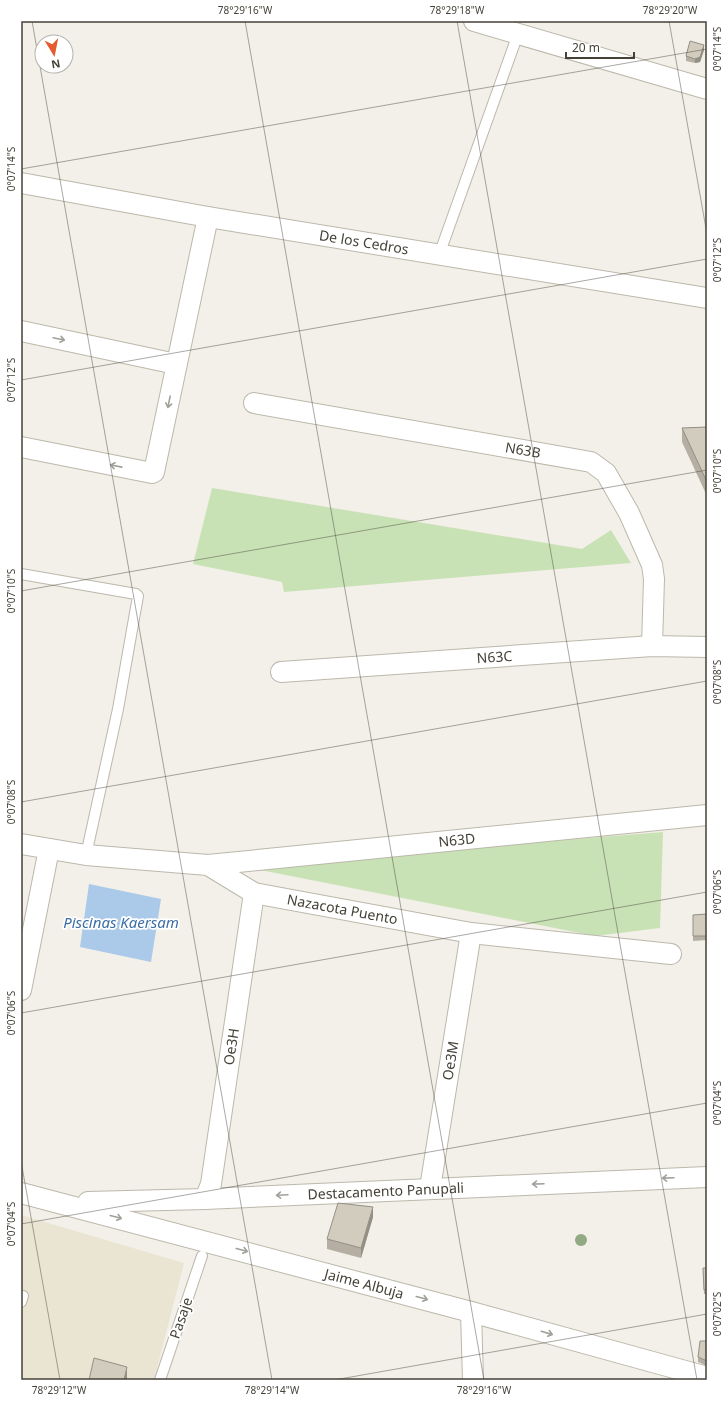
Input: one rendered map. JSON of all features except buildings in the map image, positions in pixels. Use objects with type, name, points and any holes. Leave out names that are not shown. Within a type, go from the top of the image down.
[{"type":"street","points":[[474,21],[707,90]]},
{"type":"street","name":"De los Cedros","points":[[21,183],[208,217],[707,298]]},
{"type":"street","points":[[21,447],[152,474],[156,470],[176,364],[208,217]]},
{"type":"street","points":[[21,331],[176,364]]},
{"type":"street","name":"N63B","points":[[254,404],[591,462],[606,473],[629,513],[652,565],[654,579],[652,646]]},
{"type":"street","name":"N63C","points":[[281,672],[652,646],[707,647]]},
{"type":"street","name":"N63D","points":[[208,866],[707,815]]},
{"type":"street","name":"Nazacota Puento","points":[[21,844],[86,855],[208,866],[254,893],[471,933],[671,954]]},
{"type":"street","points":[[21,990],[49,849]]},
{"type":"street","name":"Oe3H","points":[[205,1199],[211,1184],[254,893]]},
{"type":"street","name":"Oe3M","points":[[430,1188],[471,933]]},
{"type":"street","name":"Destacamento Panupali","points":[[65,1203],[205,1199],[707,1177]]},
{"type":"street","name":"Jaime Albuja","points":[[21,1193],[65,1203],[707,1377]]},
{"type":"street","points":[[471,1312],[473,1380]]},
{"type":"lane","points":[[439,255],[518,34]]},
{"type":"lane","points":[[21,574],[136,594],[138,596],[118,709],[86,855]]},
{"type":"lane","name":"Pasaje","points":[[160,1380],[202,1256]]},
{"type":"shaded area","points":[[21,1215],[184,1263],[154,1380],[21,1380]]},
{"type":"green space","points":[[212,488],[582,549],[611,530],[631,563],[284,592],[282,582],[193,564]]},
{"type":"green space","points":[[663,832],[660,928],[595,936],[240,866]]},
{"type":"water","name":"Piscinas Kaersam","points":[[89,884],[161,899],[151,962],[80,947]]}]
